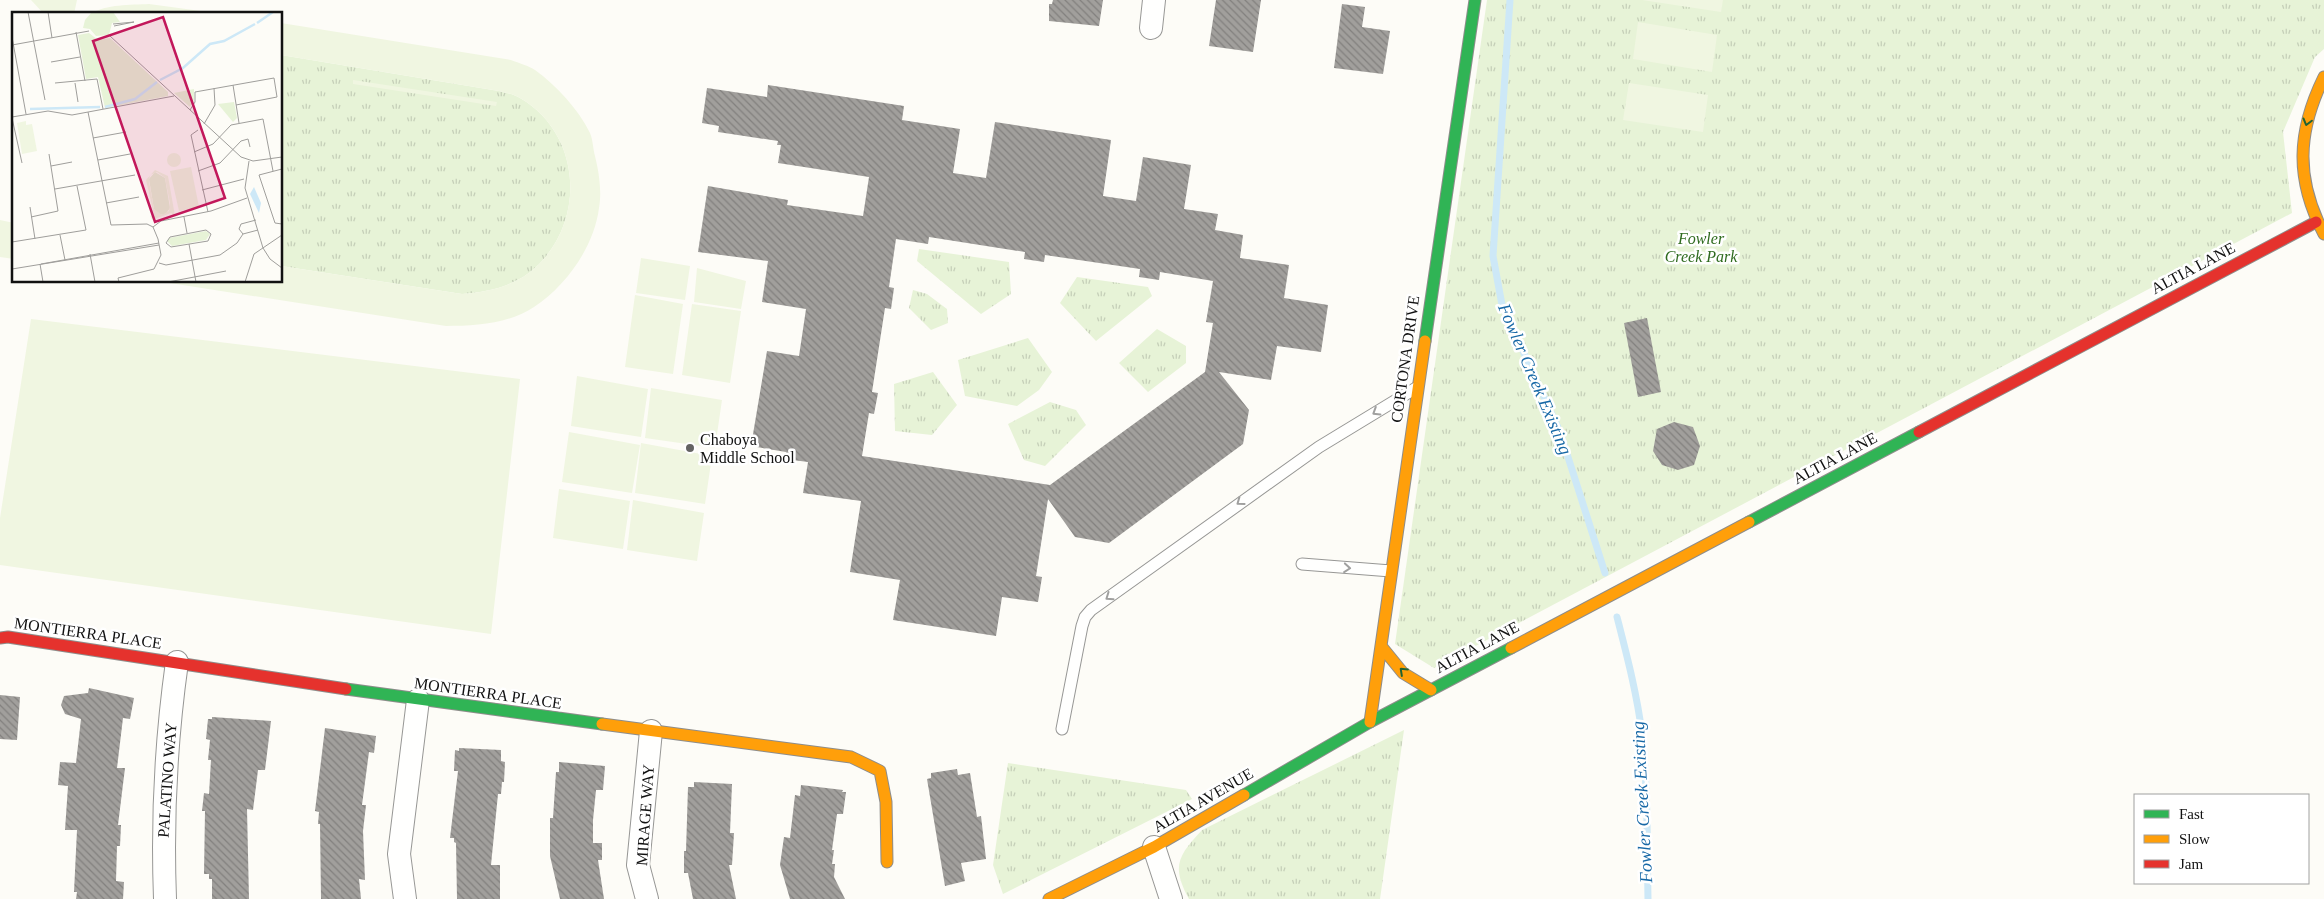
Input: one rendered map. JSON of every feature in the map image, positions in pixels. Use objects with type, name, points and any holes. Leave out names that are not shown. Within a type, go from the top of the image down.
[{"type":"street","points":[[1150,28],[1154,0]]},
{"type":"street","name":"CORTONA DRIVE","points":[[1370,722],[1475,0]]},
{"type":"street","points":[[2324,77],[2314,94],[2302,139],[2302,173],[2308,201],[2316,222],[2324,234]]},
{"type":"street","name":"ALTIA LANE","points":[[1370,722],[2316,222]]},
{"type":"street","name":"MONTIERRA PLACE","points":[[0,638],[8,637],[177,662],[418,700],[851,756],[880,771],[886,802],[886,862]]},
{"type":"street","points":[[1381,646],[1403,673],[1431,690]]},
{"type":"street","name":"PALATINO WAY","points":[[165,899],[162,832],[177,662]]},
{"type":"street","points":[[405,899],[399,854],[418,700]]},
{"type":"street","name":"ALTIA AVENUE","points":[[1049,899],[1154,847],[1370,722]]},
{"type":"street","name":"MIRAGE WAY","points":[[647,899],[638,865],[651,731]]},
{"type":"street","points":[[1154,847],[1172,899]]},
{"type":"lane","points":[[1062,729],[1082,626],[1085,617],[1091,610],[1319,447],[1418,387]]},
{"type":"lane","points":[[1302,564],[1391,571]]},
{"type":"green space","points":[[31,0],[77,0],[74,12],[42,12]]},
{"type":"green space","name":"Fowler Creek Park","points":[[1487,0],[2324,0],[2324,49],[2315,57],[2283,132],[2292,213],[1434,668],[1395,644]]},
{"type":"green space","points":[[1642,0],[1723,0],[1721,12]]},
{"type":"green space","points":[[149,4],[208,12],[95,12],[104,8]]},
{"type":"green space","points":[[1638,22],[1717,35],[1712,72],[1633,59]]},
{"type":"green space","points":[[282,23],[511,60],[533,69],[566,98],[585,124],[592,139],[598,169],[599,208],[591,237],[577,264],[557,288],[524,313],[492,323],[446,326],[163,282],[282,282],[282,266],[462,294],[492,290],[520,279],[536,267],[552,248],[563,226],[569,203],[570,179],[565,155],[556,133],[541,114],[520,98],[499,91],[282,55]]},
{"type":"green space","points":[[282,55],[499,91],[520,98],[541,114],[556,133],[565,155],[570,179],[569,203],[563,226],[552,248],[536,267],[520,279],[492,290],[462,294],[282,266]]},
{"type":"green space","points":[[353,80],[497,102],[496,106],[353,84]]},
{"type":"green space","points":[[1629,83],[1708,95],[1703,132],[1623,120]]},
{"type":"green space","points":[[0,220],[12,223],[12,259],[0,257]]},
{"type":"green space","points":[[919,249],[1009,262],[1011,294],[981,314],[917,261]]},
{"type":"green space","points":[[641,258],[690,266],[685,300],[636,293]]},
{"type":"green space","points":[[697,268],[746,281],[741,309],[694,302]]},
{"type":"green space","points":[[1077,277],[1148,287],[1152,296],[1096,341],[1060,303]]},
{"type":"green space","points":[[913,290],[927,294],[947,309],[948,323],[931,330],[909,308]]},
{"type":"green space","points":[[635,295],[683,304],[673,374],[625,367]]},
{"type":"green space","points":[[692,304],[741,311],[730,383],[682,375]]},
{"type":"green space","points":[[31,319],[520,379],[491,634],[0,565],[0,518]]},
{"type":"green space","points":[[1157,329],[1186,346],[1186,363],[1148,392],[1119,363]]},
{"type":"green space","points":[[1028,338],[1052,372],[1039,390],[1017,406],[965,396],[958,360]]},
{"type":"green space","points":[[933,372],[957,405],[932,435],[895,431],[894,384]]},
{"type":"green space","points":[[577,376],[648,389],[641,437],[571,426]]},
{"type":"green space","points":[[651,388],[722,400],[715,448],[645,438]]},
{"type":"green space","points":[[1050,402],[1076,410],[1086,425],[1045,466],[1024,460],[1008,424]]},
{"type":"green space","points":[[569,432],[640,445],[632,493],[562,482]]},
{"type":"green space","points":[[641,443],[712,456],[705,504],[635,493]]},
{"type":"green space","points":[[559,489],[630,501],[623,549],[553,538]]},
{"type":"green space","points":[[633,500],[704,513],[697,561],[627,550]]},
{"type":"green space","points":[[1404,730],[1380,899],[1189,899],[1180,878],[1180,862],[1187,847],[1202,830]]},
{"type":"green space","points":[[1008,763],[1186,790],[1192,799],[1003,894],[993,865]]},
{"type":"building","points":[[1053,0],[1103,0],[1099,26],[1049,21],[1049,4],[1052,4]]},
{"type":"building","points":[[1216,0],[1261,0],[1253,52],[1209,46]]},
{"type":"building","points":[[1342,4],[1365,7],[1362,27],[1390,31],[1383,74],[1334,68]]},
{"type":"building","points":[[768,85],[904,106],[902,120],[960,129],[953,173],[986,178],[995,122],[1111,140],[1103,196],[1136,201],[1143,157],[1191,165],[1184,209],[1218,214],[1215,230],[1243,235],[1240,258],[1289,265],[1284,298],[1328,305],[1321,352],[1277,346],[1271,380],[1219,372],[1249,410],[1243,444],[1109,543],[1075,537],[1048,499],[1036,576],[1042,577],[1038,602],[1002,597],[996,636],[893,620],[900,580],[850,572],[861,501],[803,493],[808,462],[785,459],[786,452],[751,446],[767,351],[799,356],[806,309],[762,302],[768,261],[698,252],[708,186],[788,200],[787,205],[863,216],[869,177],[778,163],[781,145],[777,145],[778,141],[718,132],[719,126],[702,123],[707,88],[767,97]],"holes":[[[929,237],[1025,252],[1024,259],[1044,262],[1045,255],[1140,269],[1139,277],[1159,280],[1160,272],[1213,281],[1206,322],[1213,323],[1205,372],[1050,485],[862,456],[869,413],[874,414],[878,393],[872,392],[885,308],[891,309],[894,288],[889,287],[896,239],[928,244]]]},
{"type":"building","points":[[1647,318],[1661,392],[1638,397],[1624,323]]},
{"type":"building","points":[[1674,422],[1693,427],[1700,446],[1694,465],[1678,470],[1662,465],[1653,451],[1657,429]]},
{"type":"building","points":[[89,688],[134,698],[130,719],[123,718],[117,768],[125,768],[118,825],[121,825],[120,846],[117,846],[116,881],[124,882],[123,899],[76,899],[77,892],[74,892],[77,830],[65,830],[68,786],[58,785],[60,762],[76,763],[81,719],[65,714],[61,705],[64,696],[88,693]]},
{"type":"building","points":[[0,695],[20,697],[17,740],[0,739]]},
{"type":"building","points":[[212,717],[271,721],[265,770],[258,770],[253,810],[247,809],[249,899],[212,899],[212,879],[209,879],[209,874],[204,874],[205,811],[202,811],[204,793],[209,794],[211,760],[208,760],[210,740],[206,739],[208,719],[212,719]]},
{"type":"building","points":[[325,728],[376,736],[374,753],[369,752],[362,805],[366,805],[363,831],[365,880],[359,879],[361,899],[321,899],[320,824],[318,824],[319,812],[315,811]]},
{"type":"building","points":[[459,748],[501,750],[501,761],[505,762],[504,782],[502,782],[501,794],[498,794],[491,865],[500,865],[500,899],[457,899],[456,843],[454,838],[450,838],[458,771],[454,771],[455,750],[459,751]]},
{"type":"building","points":[[559,762],[605,766],[603,790],[596,790],[593,820],[593,843],[602,843],[602,860],[598,860],[604,899],[560,899],[550,856],[550,818],[553,818],[556,772],[559,772]]},
{"type":"building","points":[[957,769],[958,775],[970,773],[977,817],[981,816],[986,859],[961,863],[965,881],[945,886],[927,779],[931,778],[931,773]]},
{"type":"building","points":[[694,782],[732,784],[730,833],[734,833],[732,865],[729,865],[736,899],[693,899],[688,873],[684,873],[684,851],[686,851],[688,787],[694,787]]},
{"type":"building","points":[[801,785],[843,790],[842,792],[846,792],[843,814],[837,814],[832,850],[834,850],[832,864],[835,864],[834,877],[845,899],[790,899],[780,865],[784,837],[790,838],[795,795],[800,796]]},
{"type":"waterway","name":"Fowler Creek Existing","points":[[1510,0],[1493,256],[1502,305],[1560,432],[1605,573]]},
{"type":"waterway","name":"Fowler Creek Existing","points":[[1617,617],[1635,690],[1642,734],[1646,795],[1648,899]]},
{"type":"traffic: fast","points":[[1425,341],[1475,0]]},
{"type":"traffic: fast","points":[[1749,522],[1919,432]]},
{"type":"traffic: fast","points":[[1244,795],[1370,722],[1511,648]]},
{"type":"traffic: fast","points":[[346,689],[602,724]]},
{"type":"traffic: slow","points":[[2324,77],[2309,117],[2304,136],[2303,156],[2308,194],[2324,234]]},
{"type":"traffic: slow","points":[[1370,722],[1425,341]]},
{"type":"traffic: slow","points":[[1511,648],[1749,522]]},
{"type":"traffic: slow","points":[[1381,646],[1403,673],[1431,690]]},
{"type":"traffic: slow","points":[[602,724],[851,757],[880,771],[886,802],[887,862]]},
{"type":"traffic: slow","points":[[1049,899],[1154,847],[1244,795]]},
{"type":"traffic: jam","points":[[1919,432],[2316,222]]},
{"type":"traffic: jam","points":[[0,638],[8,637],[346,689]]},
{"type":"place","name":"Chaboya Middle School","points":[[690,448]]}]
